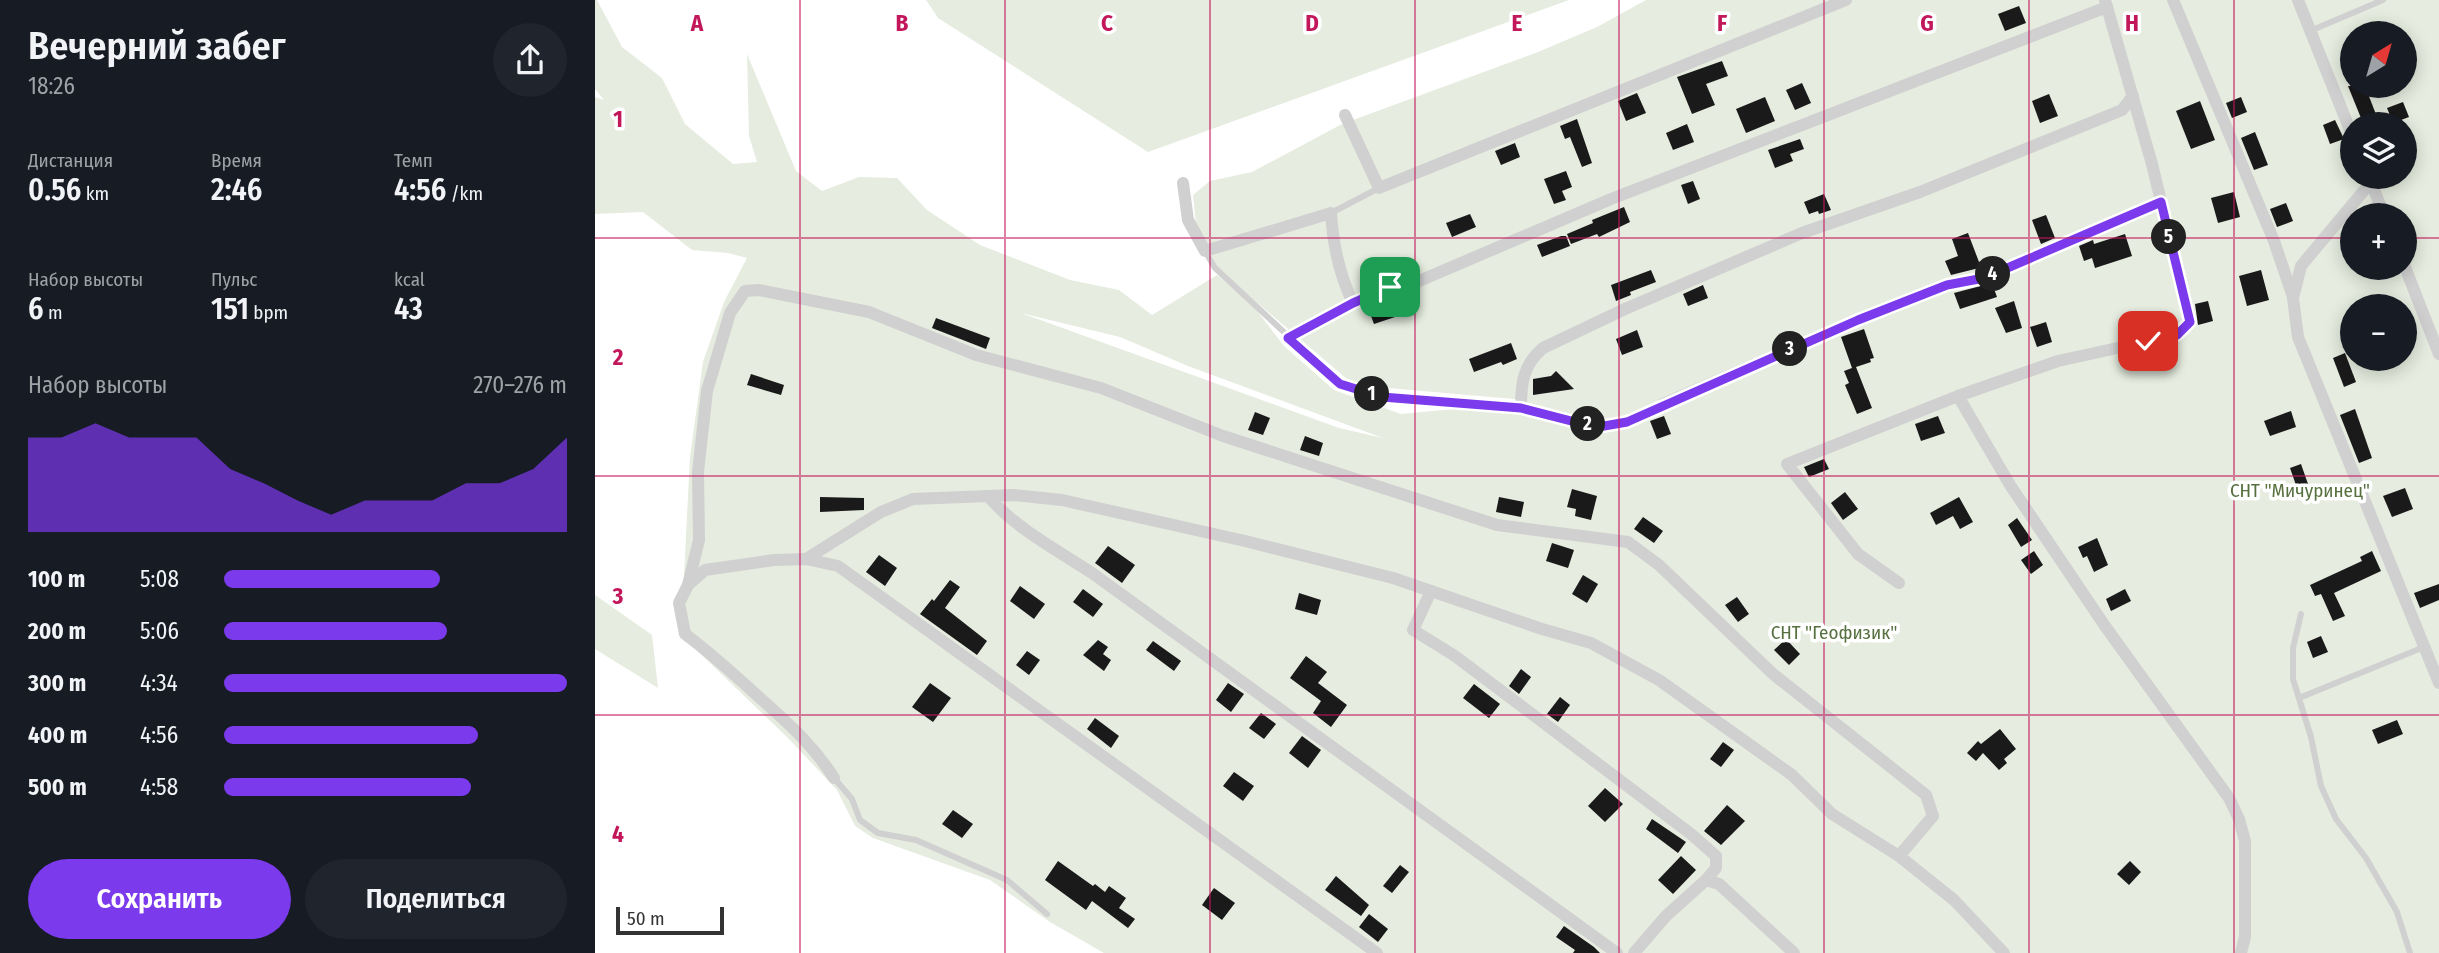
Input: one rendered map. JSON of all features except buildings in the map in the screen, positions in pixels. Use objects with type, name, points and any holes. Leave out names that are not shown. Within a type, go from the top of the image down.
[{"type":"street","points":[[1345,114],[1379,188],[1846,0]]},
{"type":"street","points":[[2173,0],[2274,241],[2293,298],[2298,337],[2439,683]]},
{"type":"street","points":[[2298,0],[2343,112]]},
{"type":"street","points":[[1183,183],[1188,220],[1205,251],[1331,213],[1333,240],[1342,279],[1353,303],[1390,287],[1419,281],[1611,199],[2106,3],[2161,202],[2190,322],[2177,335],[2058,361],[1958,396],[1787,464],[1858,554],[1899,583]]},
{"type":"street","points":[[1521,408],[1521,381],[1532,357],[1543,348],[1625,309],[1802,233],[1920,192],[2122,110],[2133,96]]},
{"type":"street","points":[[2293,298],[2301,266],[2363,189]]},
{"type":"street","points":[[1663,404],[1858,320],[1947,285],[1984,278],[2161,202]]},
{"type":"street","points":[[2410,280],[2439,354]]},
{"type":"street","points":[[834,778],[796,729],[715,656],[685,634],[679,603],[688,585],[699,540],[698,472],[707,391],[730,313],[745,291],[759,290],[869,312],[976,355],[1101,388],[1223,436],[1497,525],[1627,542],[1659,565],[1773,674],[1926,795],[1933,816],[1899,856]]},
{"type":"street","points":[[1958,396],[2010,485],[2105,626],[2229,798],[2245,841],[2245,937],[2241,953]]},
{"type":"street","points":[[806,559],[881,512],[913,499],[1013,495],[1062,500],[1393,578],[1591,643],[1660,680],[1792,775],[1832,814],[1899,856],[1954,901],[2004,953]]},
{"type":"street","points":[[988,496],[997,507],[1038,539],[1092,573],[1617,953]]},
{"type":"street","points":[[688,585],[705,570],[774,560],[806,559],[838,566],[1377,953]]},
{"type":"street","points":[[1431,591],[1413,630],[1455,656],[1691,834],[1716,856],[1716,868],[1706,880],[1666,916],[1634,953]]},
{"type":"street","points":[[1706,880],[1719,884],[1794,953]]},
{"type":"lane","points":[[2310,31],[2383,0]]},
{"type":"lane","points":[[1331,213],[1379,188]]},
{"type":"lane","points":[[1205,251],[1215,268],[1340,384],[1382,397],[1521,408],[1579,423],[1604,426],[1627,422],[1663,404]]},
{"type":"lane","points":[[1288,338],[1353,303]]},
{"type":"lane","points":[[2301,614],[2293,648],[2293,679],[2311,737],[2321,786],[2336,819],[2366,858],[2397,912],[2410,953]]},
{"type":"lane","points":[[2299,698],[2424,647]]},
{"type":"lane","points":[[834,778],[852,799],[860,820],[879,833],[916,840],[1007,880],[1047,914]]},
{"type":"green space","name":"СНТ \"Геофизик\"","points":[[595,0],[622,47],[662,78],[685,124],[733,164],[757,162],[749,136],[747,54],[796,171],[822,191],[859,177],[897,178],[927,210],[980,245],[1070,280],[1119,290],[1152,315],[1217,275],[1251,303],[1284,346],[1334,390],[1401,414],[1464,408],[1538,415],[1525,400],[1354,385],[1219,270],[1196,225],[1193,195],[1210,181],[1252,172],[1342,124],[1538,52],[1597,27],[1646,0],[2439,0],[2439,953],[1104,953],[1050,922],[990,880],[873,838],[855,826],[837,790],[789,739],[681,635],[690,457],[703,362],[724,302],[747,258],[728,253],[692,250],[643,212],[595,214],[595,97],[604,100],[595,89]],"holes":[[[1021,313],[1120,337],[1188,366],[1383,438],[1339,428]]]},
{"type":"green space","points":[[926,0],[1569,0],[1148,152],[938,18]]},
{"type":"green space","points":[[595,595],[652,635],[658,688],[595,649]]},
{"type":"route","points":[[1390,287],[1353,303],[1288,338],[1340,384],[1382,397],[1521,408],[1579,423],[1604,426],[1627,422],[1858,320],[1947,285],[1984,278],[2161,202],[2190,322],[2177,335],[2148,341]]},
{"type":"park label","name":"СНТ \"Мичуринец\"","points":[[2300,490]]}]
